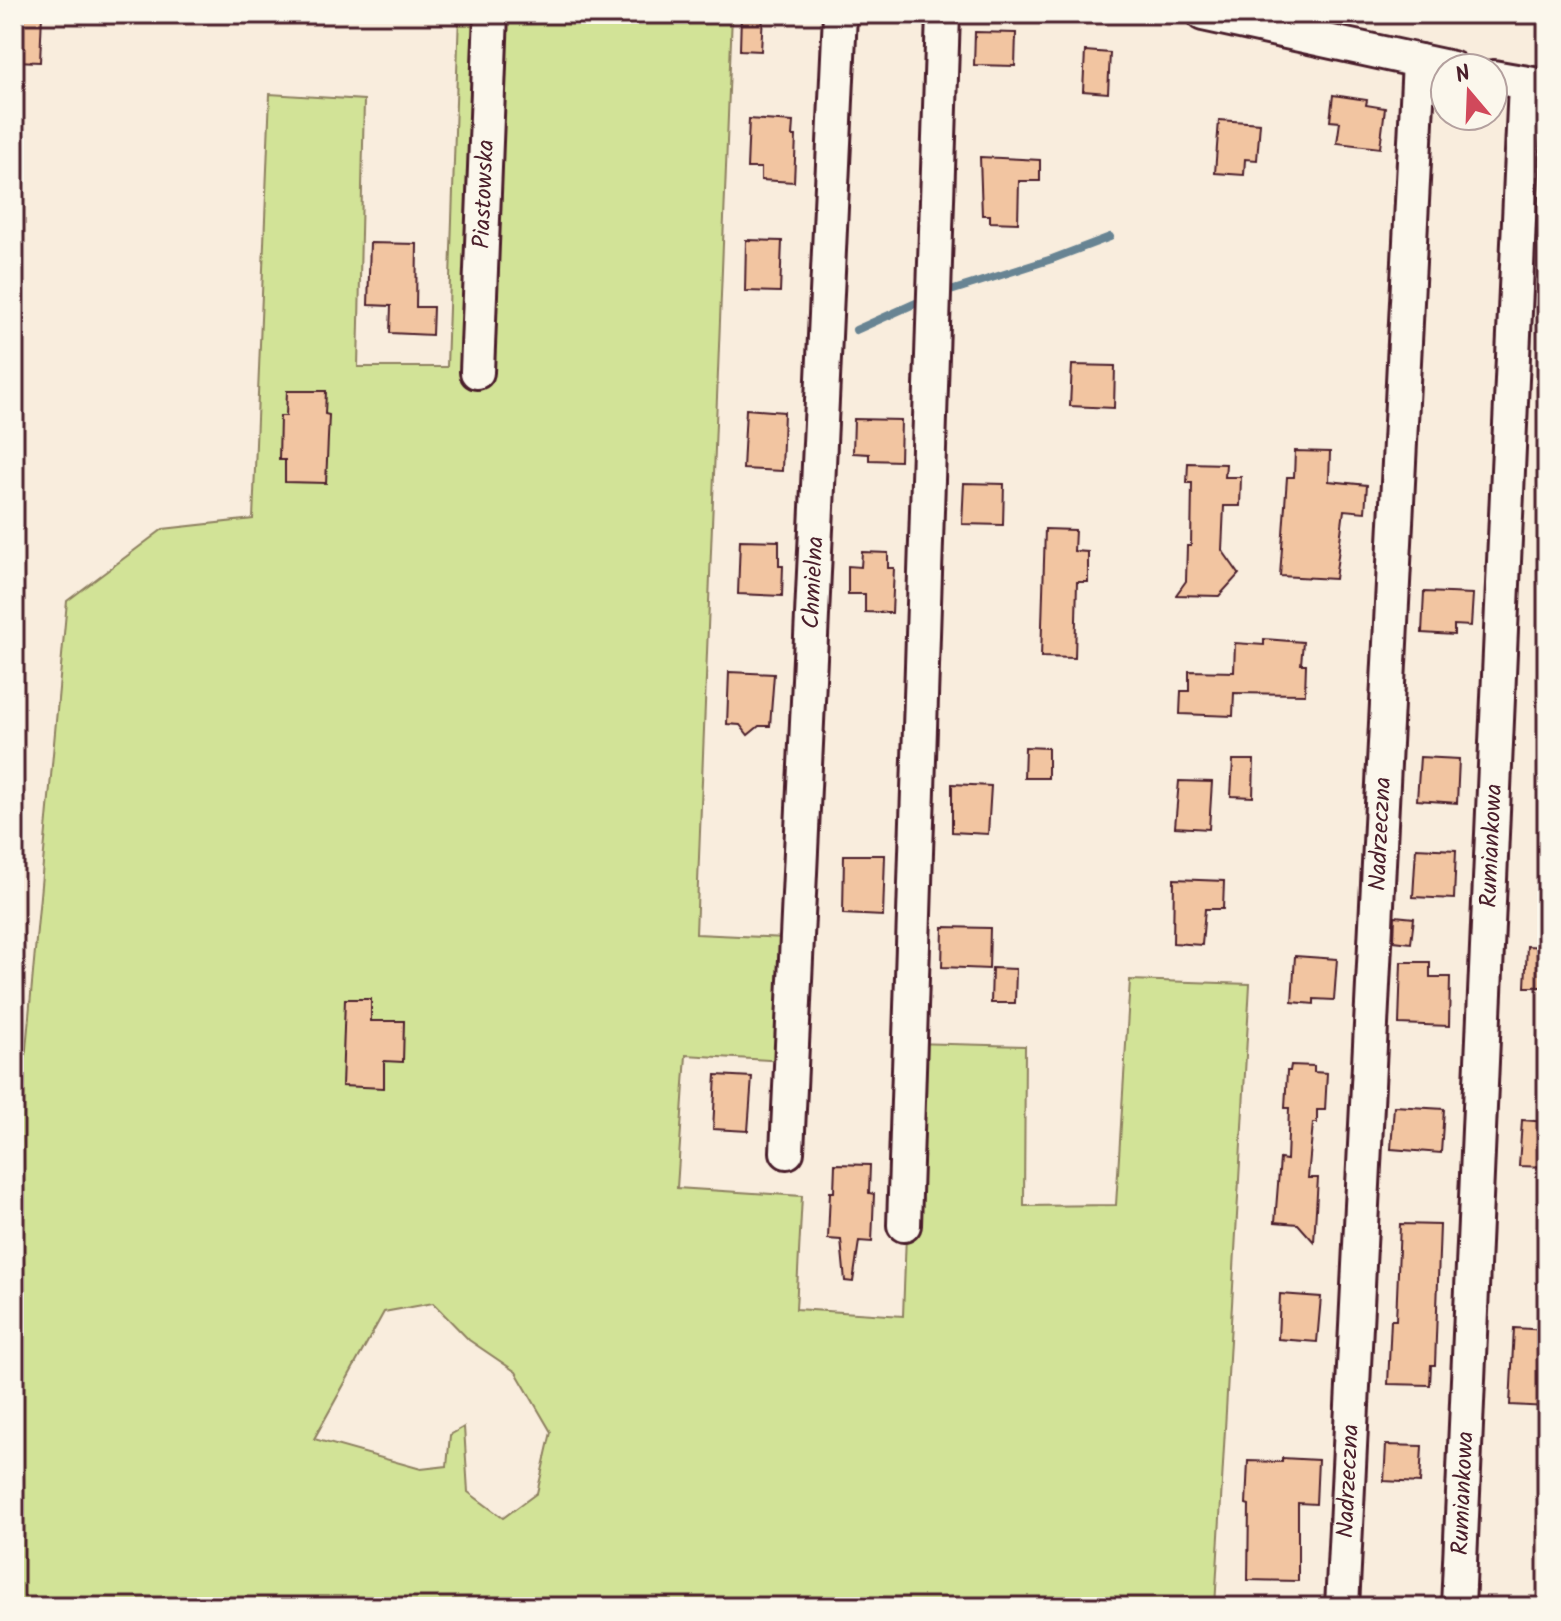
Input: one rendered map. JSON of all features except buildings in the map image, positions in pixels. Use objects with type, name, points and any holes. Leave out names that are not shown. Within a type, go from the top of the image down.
[{"type":"street","name":"Piastowska","points":[[477,372],[491,14]]},
{"type":"street","name":"Chmielna","points":[[787,1152],[840,14]]},
{"type":"street","points":[[904,1225],[943,14]]},
{"type":"street","points":[[1203,14],[1429,63]]},
{"type":"street","name":"Nadrzeczna","points":[[1342,1607],[1419,61]]},
{"type":"street","points":[[1509,80],[1536,85]]},
{"type":"street","name":"Rumiankowa","points":[[1458,1607],[1536,85]]},
{"type":"green space","points":[[459,14],[732,14],[696,934],[787,938],[784,1061],[686,1055],[677,1188],[802,1196],[796,1309],[903,1316],[913,1043],[1025,1046],[1024,1206],[1116,1205],[1130,980],[1250,984],[1215,1607],[14,1607],[14,1060],[25,1060],[67,601],[163,529],[253,519],[270,94],[364,100],[358,367],[447,367]],"holes":[[[433,1303],[469,1340],[516,1372],[551,1432],[537,1493],[503,1518],[468,1492],[464,1427],[450,1435],[447,1466],[421,1469],[314,1439],[384,1312]]]},
{"type":"waterway","points":[[941,294],[1110,237]]},
{"type":"waterway","points":[[856,330],[925,299]]}]
